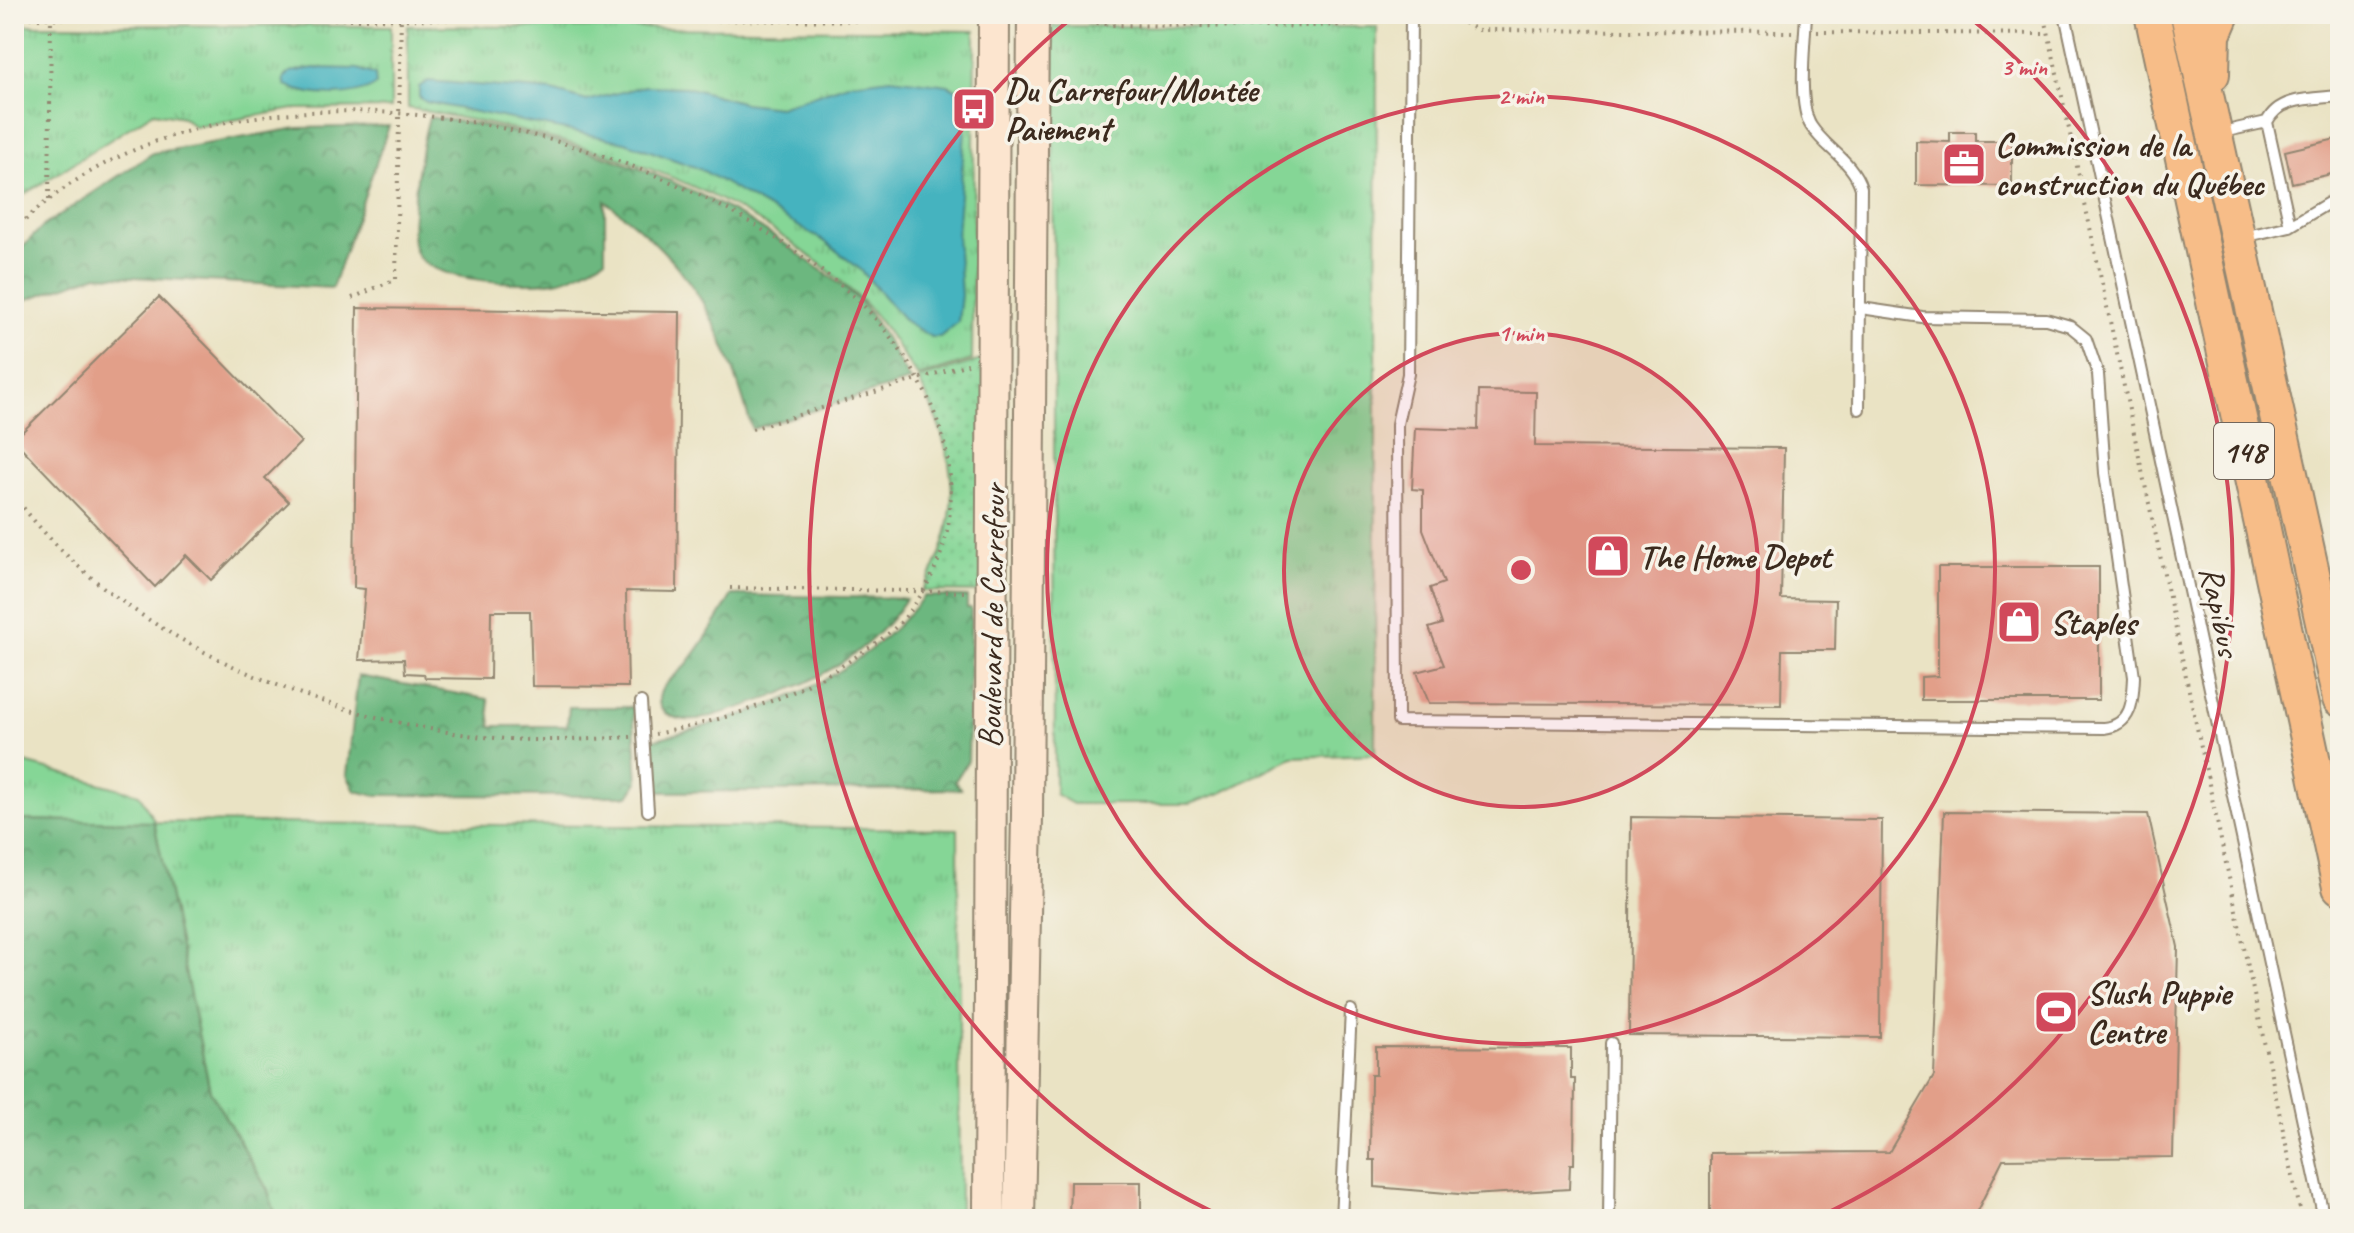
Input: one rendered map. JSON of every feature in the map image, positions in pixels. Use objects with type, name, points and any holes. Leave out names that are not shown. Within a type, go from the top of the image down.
[{"type":"main road","name":"148","points":[[2152,14],[2340,887]]},
{"type":"main road","name":"148","points":[[2188,14],[2237,238],[2332,629],[2340,699]]},
{"type":"main road","points":[[2217,142],[2211,54],[2213,35],[2222,14]]},
{"type":"street","name":"Boulevard de Carrefour","points":[[1019,1219],[1044,16]]},
{"type":"street","name":"Boulevard de Carrefour","points":[[986,18],[994,356],[989,1219]]},
{"type":"lane","points":[[1411,14],[1408,374],[1397,424],[1398,721],[2104,728],[2124,721],[2131,709],[2134,677],[2105,473],[2098,374],[2086,339],[2070,326],[2046,319],[1922,317],[1861,308]]},
{"type":"lane","points":[[1806,14],[1805,112],[1820,136],[1858,175],[1861,188],[1859,409]]},
{"type":"lane","name":"Rapibus","points":[[2065,14],[2324,1219]]},
{"type":"lane","points":[[2290,226],[2267,122],[2271,112],[2282,104],[2340,96]]},
{"type":"lane","points":[[2217,142],[2267,122]]},
{"type":"lane","points":[[2237,238],[2290,226],[2340,196]]},
{"type":"lane","points":[[641,702],[648,811]]},
{"type":"lane","points":[[1341,1219],[1351,1010]]},
{"type":"lane","points":[[1609,1219],[1611,1043]]},
{"type":"path","points":[[352,298],[396,279],[401,14]]},
{"type":"path","points":[[1044,16],[1113,25],[1263,27],[1355,25],[1377,17]]},
{"type":"path","points":[[2045,17],[2302,1219]]},
{"type":"path","points":[[14,18],[401,21],[986,18]]},
{"type":"path","points":[[49,200],[51,18]]},
{"type":"path","points":[[1457,19],[1477,30],[2047,34]]},
{"type":"path","points":[[14,231],[49,200],[111,160],[190,133],[296,113],[400,113],[497,127],[594,151],[670,179],[769,232],[865,307],[918,379],[944,434],[953,473],[945,537],[934,570],[906,617],[886,635],[827,676],[796,693],[733,714],[643,736],[519,738],[442,731],[367,714],[263,678],[184,640],[94,582],[55,546],[14,495]]},
{"type":"path","points":[[752,429],[994,356]]},
{"type":"path","points":[[730,588],[993,592]]},
{"type":"green space","points":[[14,25],[391,26],[391,108],[294,109],[194,127],[183,117],[154,112],[14,201]]},
{"type":"green space","points":[[408,26],[975,31],[972,360],[918,377],[868,308],[811,256],[759,221],[705,192],[592,149],[532,133],[408,108]]},
{"type":"green space","points":[[1053,26],[1377,27],[1375,754],[1292,757],[1221,793],[1189,804],[1073,804],[1055,794]]},
{"type":"green space","points":[[429,117],[480,125],[581,149],[677,184],[723,206],[767,232],[854,296],[878,326],[910,381],[752,429],[729,358],[701,300],[662,250],[605,201],[605,259],[566,278],[527,283],[481,280],[439,270],[423,262],[415,251],[412,225],[419,165]]},
{"type":"green space","points":[[389,126],[332,288],[97,275],[14,304],[14,256],[42,227],[153,153],[298,128]]},
{"type":"green space","points":[[994,356],[993,592],[922,591],[946,537],[952,485],[941,433],[918,379]]},
{"type":"green space","points":[[732,595],[906,599],[887,624],[865,645],[814,679],[757,702],[697,720],[669,715],[660,706],[661,691],[693,656]]},
{"type":"green space","points":[[924,596],[967,597],[967,608],[971,608],[968,761],[955,781],[961,789],[660,792],[652,740],[730,719],[802,692],[866,653],[896,627]]},
{"type":"green space","points":[[358,676],[488,699],[491,726],[567,726],[569,707],[633,707],[638,782],[629,796],[373,795],[355,791],[347,775]]},
{"type":"green space","points":[[14,760],[139,794],[155,822],[958,829],[960,1219],[277,1219],[267,1189],[210,1091],[154,822],[14,820]]},
{"type":"green space","points":[[14,820],[154,822],[210,1091],[267,1189],[277,1219],[14,1219]]},
{"type":"water","points":[[314,68],[358,69],[375,75],[376,85],[355,93],[332,95],[286,86],[284,79],[290,72]]},
{"type":"water","points":[[891,78],[948,85],[956,89],[966,118],[957,235],[961,295],[958,322],[940,337],[931,337],[905,321],[861,270],[824,241],[700,169],[625,142],[426,102],[419,97],[419,87],[428,81],[552,91],[587,101],[645,86],[686,87],[744,103],[779,107],[851,83]]},
{"type":"building","name":"Commission de la construction du Québec","points":[[1950,132],[1975,132],[1975,141],[2012,141],[2012,186],[1916,185],[1916,141],[1950,142]]},
{"type":"building","points":[[2340,138],[2340,172],[2292,183],[2285,151]]},
{"type":"building","points":[[159,297],[301,442],[265,478],[289,502],[211,580],[186,555],[155,587],[14,440]]},
{"type":"building","points":[[357,308],[680,312],[677,592],[626,591],[628,687],[532,686],[530,611],[491,611],[490,679],[425,678],[424,674],[405,673],[404,659],[359,660],[365,589],[354,588]]},
{"type":"building","name":"The Home Depot","points":[[1479,391],[1536,392],[1535,446],[1784,448],[1781,599],[1836,600],[1835,650],[1782,650],[1781,705],[1429,703],[1417,672],[1444,665],[1429,628],[1442,624],[1430,588],[1444,583],[1423,529],[1423,490],[1412,489],[1415,428],[1478,430]]},
{"type":"building","name":"Staples","points":[[1938,567],[2099,567],[2099,700],[1921,700],[1921,677],[1938,676]]},
{"type":"building","name":"Slush Puppie Centre","points":[[1944,812],[2148,814],[2178,947],[2173,1157],[2003,1159],[1973,1219],[1710,1219],[1710,1153],[1889,1152],[1934,1076]]},
{"type":"building","points":[[1631,817],[1882,820],[1880,1037],[1629,1035]]},
{"type":"building","points":[[1376,1047],[1571,1048],[1571,1079],[1575,1079],[1574,1164],[1570,1164],[1569,1189],[1471,1195],[1375,1187],[1375,1160],[1370,1160],[1371,1075],[1376,1075]]},
{"type":"building","points":[[1070,1182],[1141,1182],[1141,1219],[1069,1219]]},
{"type":"place","name":"Du Carrefour/Montée Paiement","points":[[974,109]]},
{"type":"place","name":"Commission de la construction du Québec","points":[[1964,164]]},
{"type":"place","name":"The Home Depot","points":[[1608,556]]},
{"type":"place","name":"Staples","points":[[2019,622]]},
{"type":"place","name":"Slush Puppie Centre","points":[[2056,1012]]}]
